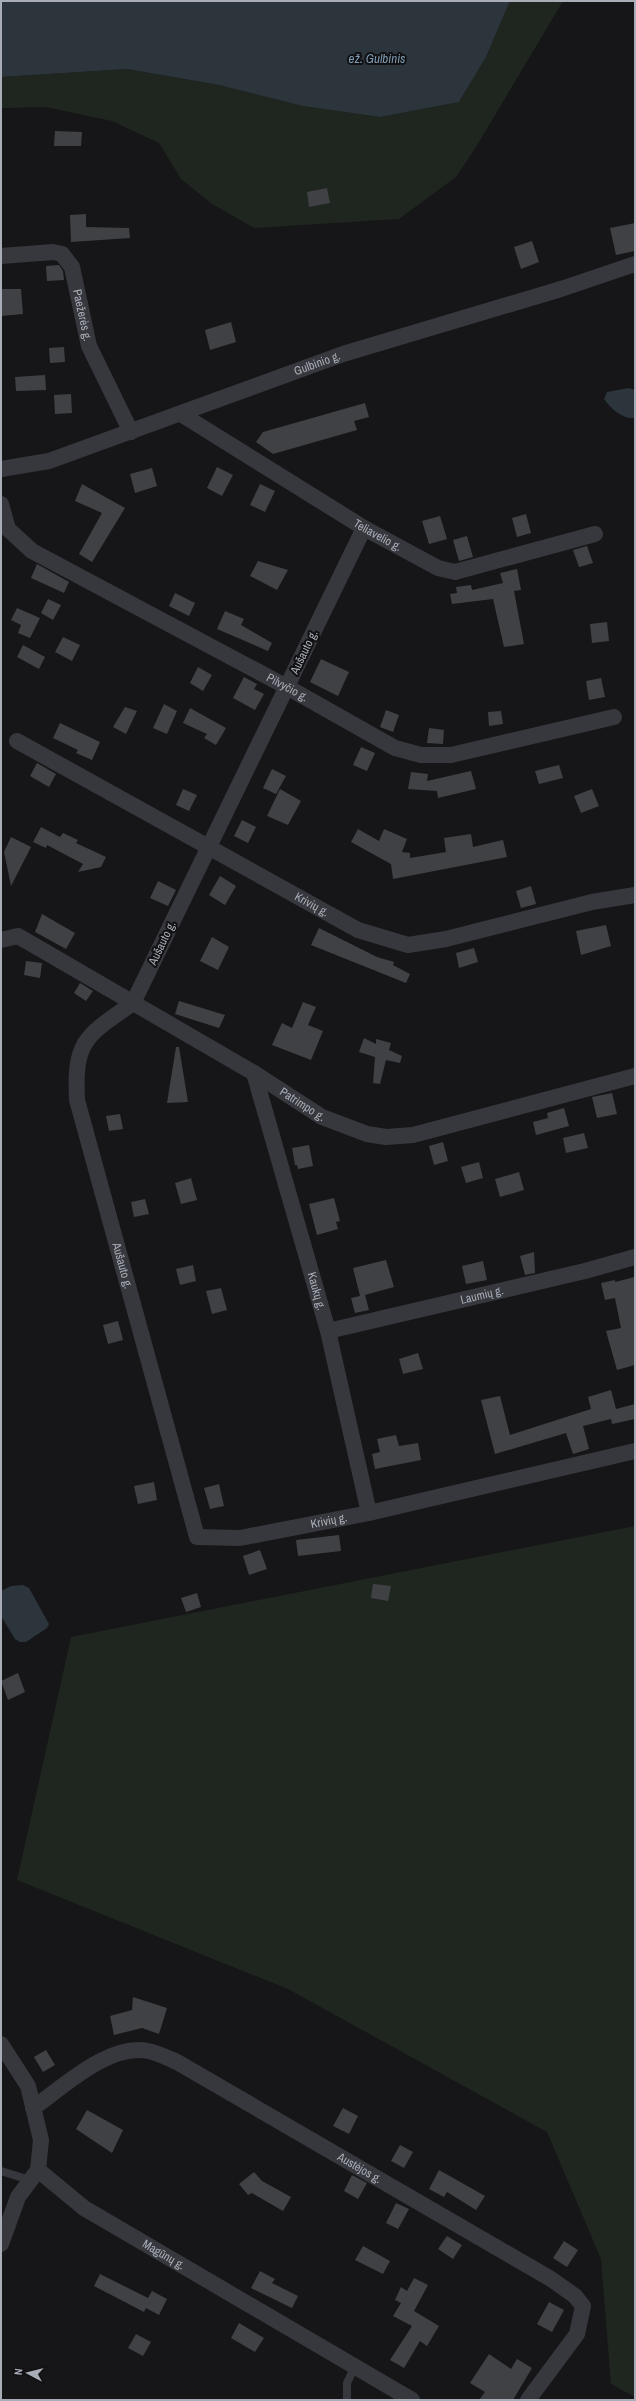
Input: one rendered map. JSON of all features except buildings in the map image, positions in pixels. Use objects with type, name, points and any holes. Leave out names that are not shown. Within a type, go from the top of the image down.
[{"type":"street","name":"Paežerės g.","points":[[1,256],[53,252],[62,254],[66,258],[72,267],[89,346],[130,432]]},
{"type":"street","name":"Gulbinio g.","points":[[1,469],[49,461],[343,354],[561,289],[635,264]]},
{"type":"street","name":"Teliavelio g.","points":[[181,414],[364,528],[438,568],[455,572],[596,534]]},
{"type":"street","name":"Pilvyčio g.","points":[[1,504],[8,529],[32,551],[287,687],[395,748],[421,755],[451,755],[614,717]]},
{"type":"street","name":"Aušauto g.","points":[[150,1363],[78,1100],[76,1076],[78,1059],[89,1035],[133,1003],[364,528]]},
{"type":"street","name":"Krivių g.","points":[[17,741],[358,930],[408,945],[446,939],[592,902],[635,895]]},
{"type":"street","name":"Patrimpo g.","points":[[1,940],[18,936],[254,1073],[322,1117],[367,1134],[386,1137],[413,1135],[635,1076]]},
{"type":"street","name":"Kaukų g.","points":[[254,1073],[328,1331],[369,1513]]},
{"type":"street","name":"Laumių g.","points":[[328,1331],[585,1272],[635,1257]]},
{"type":"street","name":"Krivių g.","points":[[150,1363],[197,1537],[240,1538],[369,1513],[635,1451]]},
{"type":"street","points":[[1,2044],[28,2086],[41,2140],[34,2175],[18,2197],[1,2244]]},
{"type":"street","name":"Austėjos g.","points":[[33,2108],[95,2063],[121,2052],[148,2051],[177,2062],[551,2279],[575,2296],[584,2306],[577,2334],[528,2400]]},
{"type":"street","name":"Magūnų g.","points":[[34,2175],[84,2208],[412,2400]]},
{"type":"lane","points":[[1,2171],[34,2175]]},
{"type":"lane","points":[[347,2400],[347,2383],[355,2366]]},
{"type":"shaded area","points":[[510,1],[563,1],[476,147],[456,177],[399,219],[254,228],[212,204],[181,179],[159,143],[112,121],[46,107],[1,108],[1,77],[127,69],[219,85],[303,106],[380,117],[459,102],[486,57]]},
{"type":"shaded area","points":[[635,1526],[635,2397],[611,2384],[601,2259],[547,2132],[288,1989],[17,1880],[71,1637]]},
{"type":"water","name":"ež. Gulbinis","points":[[1,1],[510,1],[486,57],[459,102],[380,117],[303,106],[219,85],[127,69],[1,77]]},
{"type":"water","points":[[629,388],[635,390],[635,418],[626,417],[617,413],[604,399],[607,392]]},
{"type":"water","points":[[23,1585],[29,1588],[49,1624],[47,1628],[26,1642],[20,1642],[15,1639],[1,1616],[1,1591],[11,1586]]}]
